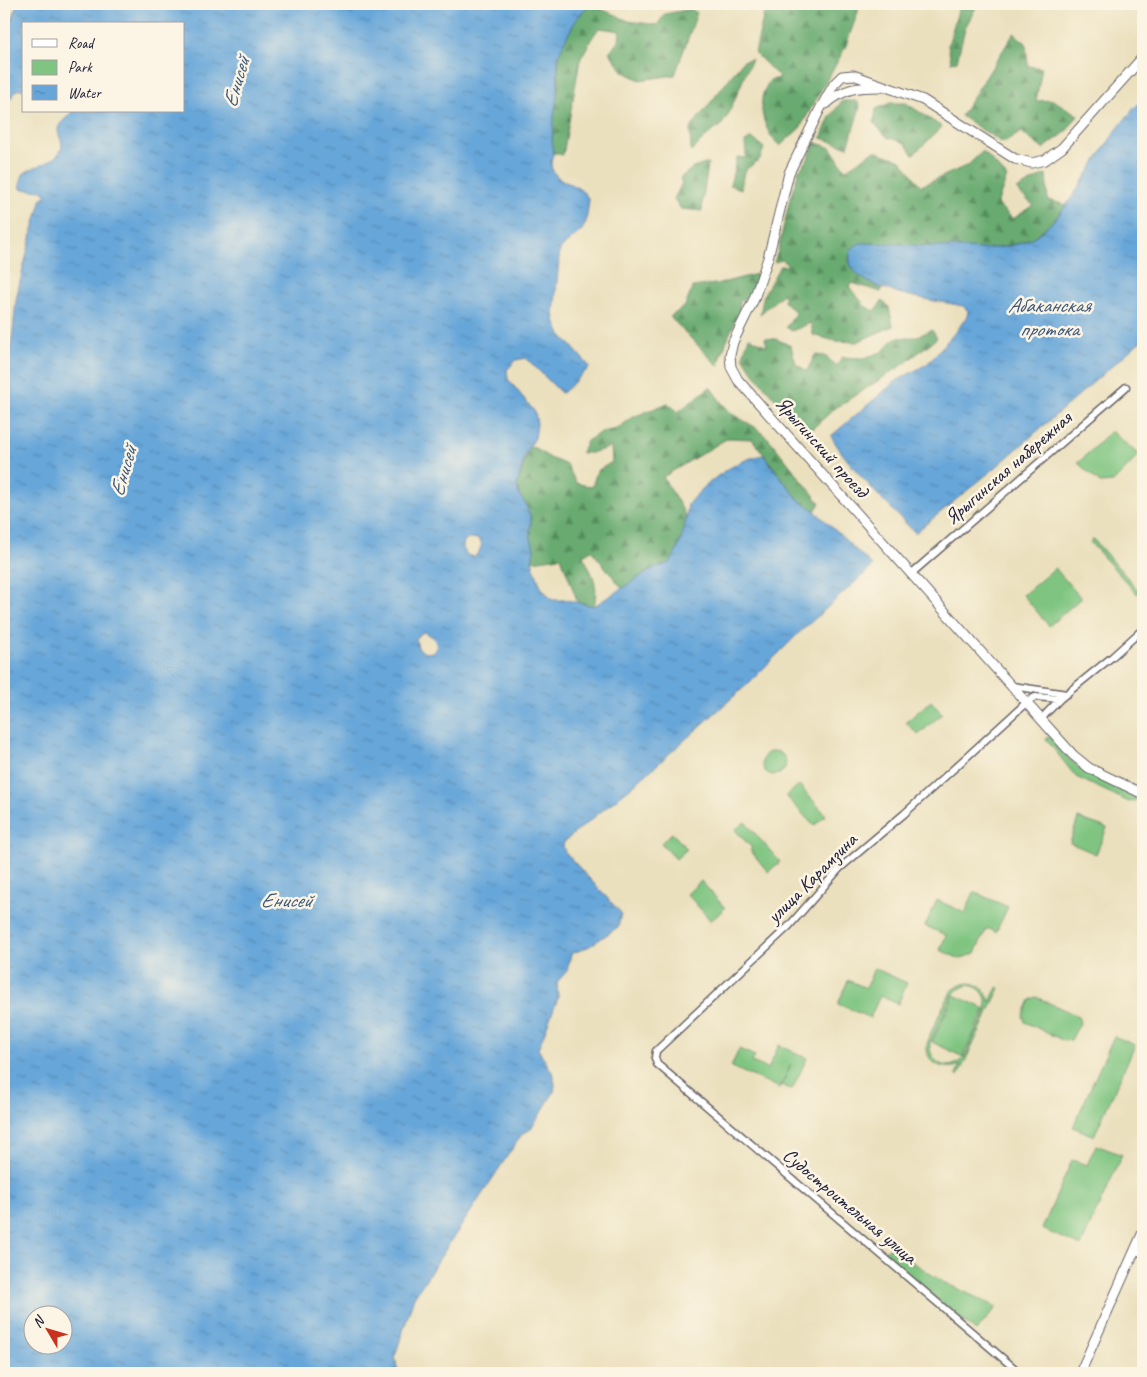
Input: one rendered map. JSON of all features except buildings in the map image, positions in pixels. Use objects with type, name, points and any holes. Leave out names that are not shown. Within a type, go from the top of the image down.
[{"type":"main road","name":"Ярыгинский проезд","points":[[1143,58],[1062,148],[1045,160],[1032,163],[1015,159],[923,100],[853,75],[842,76],[834,84],[820,109],[789,173],[768,258],[754,299],[733,342],[730,355],[731,367],[738,380],[1074,755],[1089,768],[1143,794]]},
{"type":"main road","name":"Ярыгинский проезд","points":[[820,109],[846,90],[860,87],[888,87]]},
{"type":"main road","points":[[1080,1373],[1139,1252],[1143,1232]]},
{"type":"street","name":"Ярыгинская набережная","points":[[912,574],[1126,387]]},
{"type":"street","points":[[1042,718],[1060,699],[1143,629]]},
{"type":"street","points":[[1012,686],[1067,694]]},
{"type":"street","points":[[1027,702],[1034,697],[1060,699]]},
{"type":"street","name":"улица Карамзина","points":[[657,1064],[655,1058],[656,1051],[788,926],[840,868],[908,810],[1027,702]]},
{"type":"street","name":"Судостроительная улица","points":[[657,1064],[1020,1373]]},
{"type":"green space","points":[[766,4],[858,4],[858,12],[845,48],[800,128],[780,146],[775,142],[765,125],[762,105],[763,94],[770,80],[780,78],[755,53]]},
{"type":"green space","points":[[960,4],[978,4],[965,28],[957,61],[951,62],[948,45]]},
{"type":"green space","points":[[588,7],[601,9],[629,21],[657,25],[665,14],[691,9],[697,13],[675,75],[640,80],[624,72],[609,52],[619,41],[620,31],[599,28],[580,60],[563,155],[553,153],[552,144],[559,85],[560,49],[577,18]]},
{"type":"green space","points":[[1014,33],[1026,43],[1028,66],[1042,68],[1036,101],[1053,100],[1078,115],[1066,132],[1043,149],[1021,132],[1006,142],[1001,142],[961,116]]},
{"type":"green space","points":[[752,59],[728,115],[721,126],[710,133],[691,152],[690,130],[693,125],[743,61]]},
{"type":"green space","points":[[842,101],[857,101],[860,107],[848,147],[821,138],[830,117]]},
{"type":"green space","points":[[890,103],[906,103],[942,127],[913,155],[905,143],[887,137],[874,123],[876,109]]},
{"type":"green space","points":[[752,138],[764,148],[760,159],[744,171],[741,189],[730,185],[737,157],[746,158],[745,142]]},
{"type":"green space","points":[[815,142],[831,148],[845,170],[874,151],[901,160],[921,186],[968,165],[983,151],[1007,177],[997,204],[1013,219],[1033,205],[1016,190],[1046,174],[1048,200],[1067,205],[1050,224],[1032,238],[1010,246],[987,249],[861,243],[852,250],[849,256],[850,263],[864,279],[882,289],[881,292],[852,283],[849,286],[864,306],[875,311],[882,301],[889,307],[893,326],[857,342],[835,341],[813,335],[811,323],[792,331],[786,327],[796,312],[784,302],[784,293],[760,314],[764,294],[780,266],[788,266],[783,260],[774,262],[799,170],[807,161]]},
{"type":"green space","points":[[708,163],[702,211],[681,209],[674,199],[682,183],[680,178],[693,168]]},
{"type":"green space","points":[[757,274],[751,295],[740,301],[739,313],[718,366],[670,317],[685,306],[693,287],[721,283]]},
{"type":"green space","points":[[932,330],[937,338],[904,364],[834,409],[810,431],[773,396],[755,375],[743,356],[749,337],[767,346],[765,338],[776,339],[791,346],[796,364],[807,371],[815,355],[825,356],[837,366],[842,357],[863,358],[882,352],[895,338],[915,337]]},
{"type":"green space","points":[[710,387],[732,414],[755,427],[769,439],[820,503],[815,511],[798,499],[752,439],[728,438],[663,477],[686,519],[684,536],[670,563],[654,568],[622,588],[591,550],[583,556],[594,580],[596,592],[594,606],[578,603],[561,557],[532,561],[534,549],[530,535],[531,518],[525,503],[519,495],[517,485],[529,447],[535,448],[550,458],[567,465],[576,483],[592,487],[597,471],[612,462],[611,447],[591,453],[581,453],[587,441],[601,432],[617,429],[633,417],[668,403],[678,412]]},
{"type":"green space","points":[[1111,431],[1139,455],[1113,482],[1100,483],[1078,463]]},
{"type":"green space","points":[[1093,539],[1140,592],[1137,594],[1090,542]]},
{"type":"green space","points":[[1055,568],[1081,598],[1049,626],[1023,595]]},
{"type":"green space","points":[[931,701],[942,714],[918,735],[906,722]]},
{"type":"green space","points":[[1050,736],[1067,757],[1081,769],[1140,799],[1129,802],[1076,777],[1046,739]]},
{"type":"green space","points":[[774,751],[782,755],[786,763],[782,771],[774,775],[766,771],[762,763],[766,755]]},
{"type":"green space","points":[[799,785],[826,815],[814,826],[786,796]]},
{"type":"green space","points":[[1078,818],[1107,828],[1096,854],[1070,843]]},
{"type":"green space","points":[[745,822],[780,862],[768,872],[750,850],[752,848],[735,830]]},
{"type":"green space","points":[[672,833],[687,849],[676,859],[661,843]]},
{"type":"green space","points":[[701,881],[725,908],[711,921],[687,894]]},
{"type":"green space","points":[[974,892],[1008,907],[996,932],[987,928],[975,953],[960,959],[940,950],[946,935],[925,926],[937,900],[965,913]]},
{"type":"green space","points":[[874,968],[907,983],[898,1004],[880,996],[870,1018],[838,1004],[848,980],[866,988]]},
{"type":"green space","points":[[969,983],[983,989],[990,1002],[997,987],[1000,988],[958,1076],[956,1074],[960,1065],[948,1068],[937,1065],[929,1057],[927,1045],[951,993],[961,985]],"holes":[[[965,986],[974,986],[982,992],[987,1003],[986,1009],[965,1056],[955,1064],[944,1065],[939,1063],[932,1055],[930,1043],[952,996],[957,990]]]},
{"type":"green space","points":[[954,995],[985,1009],[963,1057],[932,1042]]},
{"type":"green space","points":[[1036,997],[1078,1016],[1080,1023],[1071,1040],[1064,1041],[1025,1022],[1023,1016],[1030,1000]]},
{"type":"green space","points":[[1114,1036],[1135,1045],[1094,1136],[1073,1127]]},
{"type":"green space","points":[[779,1045],[807,1058],[792,1090],[782,1085],[791,1064],[780,1088],[731,1067],[739,1049],[755,1056],[752,1062],[768,1069]]},
{"type":"green space","points":[[1096,1145],[1122,1155],[1081,1246],[1042,1229],[1072,1160],[1087,1165]]},
{"type":"green space","points":[[889,1247],[943,1282],[997,1307],[976,1331],[883,1255]]},
{"type":"water","name":"Енисей","points":[[14,4],[607,4],[601,9],[586,8],[574,23],[562,47],[558,58],[558,91],[552,138],[552,169],[559,178],[581,190],[589,200],[586,222],[582,230],[560,249],[554,313],[555,321],[560,333],[590,367],[561,393],[526,358],[516,360],[507,370],[508,379],[535,412],[537,424],[535,438],[526,452],[517,485],[519,495],[525,503],[531,518],[530,535],[534,549],[532,561],[541,587],[552,600],[567,600],[594,606],[654,568],[670,563],[683,534],[688,504],[712,480],[722,473],[742,462],[763,455],[798,499],[815,511],[873,566],[799,633],[750,682],[641,779],[565,841],[563,845],[565,852],[621,913],[618,927],[590,946],[571,954],[567,971],[557,982],[558,998],[538,1049],[552,1072],[555,1084],[554,1092],[531,1129],[522,1134],[414,1297],[395,1356],[398,1373],[4,1373],[4,370],[10,352],[17,295],[23,270],[42,198],[47,196],[43,191],[21,189],[20,184],[23,174],[58,155],[62,144],[58,128],[71,112],[185,112],[185,22],[22,22],[22,89],[17,90],[4,107],[4,36],[13,18],[16,8]],"holes":[[[470,538],[478,539],[482,544],[479,552],[474,557],[467,555],[463,548],[464,541]],[[423,632],[430,635],[437,646],[434,652],[425,653],[418,648],[416,638]]]},
{"type":"water","name":"Абаканская протока","points":[[1143,99],[1143,339],[995,468],[915,533],[859,474],[831,436],[896,381],[927,364],[958,329],[967,316],[968,311],[963,306],[896,292],[877,286],[862,278],[852,268],[850,254],[852,249],[861,243],[999,248],[1021,243],[1032,238],[1046,228],[1063,209],[1116,131]]}]
